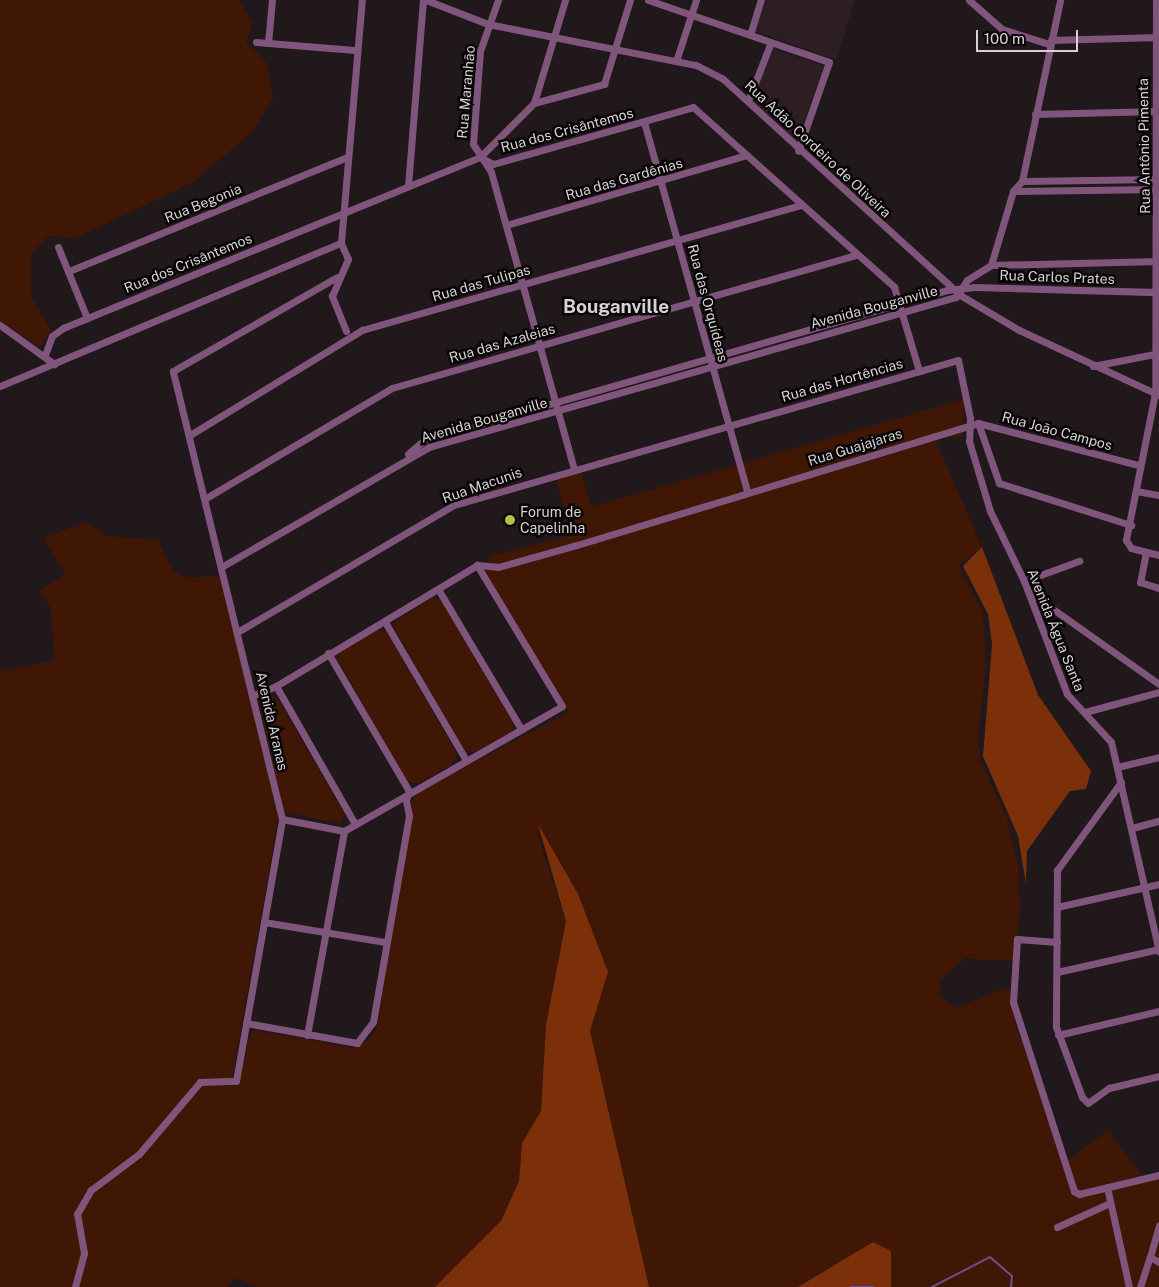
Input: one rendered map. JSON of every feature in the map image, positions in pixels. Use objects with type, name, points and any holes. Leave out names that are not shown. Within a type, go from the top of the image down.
[{"type":"street","points":[[268,43],[272,0]]},
{"type":"street","points":[[346,331],[334,308],[337,277],[348,259],[341,243],[355,50],[362,0]]},
{"type":"street","points":[[408,186],[423,0]]},
{"type":"street","name":"Rua Adão Cordeiro de Oliveira","points":[[426,0],[488,24],[696,64],[723,79],[798,151],[960,295],[1093,366],[1157,394]]},
{"type":"street","name":"Rua Maranhão","points":[[498,0],[480,51],[473,144],[491,172],[574,469]]},
{"type":"street","points":[[480,157],[534,103],[565,0]]},
{"type":"street","points":[[534,103],[604,84],[630,0]]},
{"type":"street","points":[[648,0],[829,62],[798,151]]},
{"type":"street","points":[[676,61],[696,0]]},
{"type":"street","points":[[750,35],[761,0]]},
{"type":"street","points":[[969,0],[1002,29],[1050,42],[1157,37]]},
{"type":"street","points":[[960,295],[964,288],[991,265],[1013,191],[1022,181],[1060,0]]},
{"type":"street","name":"Rua Antônio Pimenta","points":[[1146,552],[1131,548],[1126,540],[1131,525],[1138,465],[1157,394],[1159,261],[1156,0]]},
{"type":"street","points":[[256,42],[355,50]]},
{"type":"street","points":[[748,101],[771,42]]},
{"type":"street","name":"Rua dos Crisântemos","points":[[46,355],[52,336],[63,328],[480,157],[493,164],[694,107],[855,255],[894,287],[919,371]]},
{"type":"street","points":[[1035,114],[1158,111]]},
{"type":"street","name":"Rua das Orquídeas","points":[[644,122],[747,491]]},
{"type":"street","name":"Rua das Gardênias","points":[[506,225],[661,182],[747,155]]},
{"type":"street","name":"Rua Begonia","points":[[69,271],[347,157]]},
{"type":"street","points":[[1022,181],[1158,179]]},
{"type":"street","points":[[1013,191],[1158,189]]},
{"type":"street","name":"Rua das Tulipas","points":[[190,435],[362,330],[678,241],[801,204]]},
{"type":"street","points":[[0,386],[341,243]]},
{"type":"street","points":[[58,247],[87,318]]},
{"type":"street","name":"Rua das Azaleias","points":[[206,498],[392,388],[855,255]]},
{"type":"street","points":[[991,265],[1159,261]]},
{"type":"street","name":"Avenida Aranas","points":[[75,1287],[84,1253],[77,1214],[92,1190],[139,1154],[200,1082],[236,1081],[282,819],[239,631],[173,371],[337,277]]},
{"type":"street","name":"Rua Carlos Prates","points":[[954,289],[975,287],[1159,292]]},
{"type":"street","name":"Avenida Bouganville","points":[[900,309],[954,289]]},
{"type":"street","name":"Avenida Bouganville","points":[[223,566],[402,460],[424,440],[556,409],[711,362],[900,309],[960,295]]},
{"type":"street","points":[[0,325],[46,355],[54,364]]},
{"type":"street","points":[[1093,366],[1158,353]]},
{"type":"street","name":"Rua das Hortências","points":[[728,426],[958,360],[960,365]]},
{"type":"street","name":"Avenida Água Santa","points":[[960,365],[970,426],[969,441],[990,510],[1024,581],[1067,694],[1109,738],[1132,828],[1159,950]]},
{"type":"street","points":[[970,426],[978,423],[999,483],[1131,525]]},
{"type":"street","name":"Rua João Campos","points":[[978,423],[1138,465]]},
{"type":"street","name":"Rua Macunis","points":[[239,631],[454,505],[728,426]]},
{"type":"street","name":"Rua Guajajaras","points":[[477,565],[507,564],[970,426]]},
{"type":"street","points":[[1136,491],[1159,495]]},
{"type":"street","points":[[1159,555],[1146,552],[1140,582],[1159,588]]},
{"type":"street","points":[[1024,581],[1079,561]]},
{"type":"street","points":[[254,695],[276,686],[477,565],[562,706],[409,791],[344,831],[324,931],[307,1035]]},
{"type":"street","points":[[438,589],[521,729]]},
{"type":"street","points":[[1028,591],[1159,684]]},
{"type":"street","points":[[385,622],[466,760]]},
{"type":"street","points":[[246,1023],[356,1042],[368,1034],[410,816],[406,800],[409,791],[328,653]]},
{"type":"street","points":[[276,686],[354,824]]},
{"type":"street","points":[[1085,712],[1159,692]]},
{"type":"street","points":[[1117,767],[1159,757]]},
{"type":"street","points":[[1121,782],[1060,864],[1056,972],[1058,1035],[1088,1103],[1109,1088],[1159,1076]]},
{"type":"street","points":[[282,819],[344,831]]},
{"type":"street","points":[[1132,828],[1159,821]]},
{"type":"street","points":[[1057,907],[1159,884]]},
{"type":"street","points":[[264,922],[385,942]]},
{"type":"street","points":[[1057,942],[1017,939],[1013,1002],[1079,1194],[1159,1175]]},
{"type":"street","points":[[1056,972],[1159,950]]},
{"type":"street","points":[[1058,1035],[1159,1011]]},
{"type":"street","points":[[1107,1187],[1129,1287]]},
{"type":"street","points":[[1057,1227],[1110,1203]]},
{"type":"street","points":[[1140,1287],[1159,1225]]},
{"type":"street","points":[[1150,1257],[1159,1262]]},
{"type":"shaded area","points":[[0,0],[239,0],[253,23],[246,42],[266,62],[273,98],[252,132],[193,182],[76,238],[48,236],[31,253],[31,297],[51,330],[40,347],[0,321]]},
{"type":"shaded area","points":[[765,0],[855,0],[836,60],[755,31]]},
{"type":"shaded area","points":[[772,48],[824,66],[797,143],[753,102]]},
{"type":"shaded area","points":[[964,399],[963,436],[935,439],[982,547],[958,566],[983,613],[986,665],[978,735],[980,761],[1007,818],[1019,869],[1020,912],[1013,961],[964,958],[939,982],[941,997],[956,1008],[1003,989],[1013,991],[1016,1026],[1065,1163],[1108,1130],[1146,1181],[1159,1179],[1159,1287],[891,1287],[891,1251],[873,1242],[798,1287],[649,1287],[590,1031],[608,972],[535,827],[566,921],[546,1025],[541,1111],[522,1143],[519,1181],[501,1221],[435,1287],[258,1287],[235,1278],[228,1287],[0,1287],[0,671],[54,661],[51,608],[39,591],[66,574],[43,538],[87,522],[106,536],[158,540],[173,571],[189,578],[221,576],[278,818],[231,1085],[238,1086],[252,1030],[354,1048],[367,1041],[377,1028],[414,794],[569,712],[485,572],[490,556],[572,535],[556,479],[581,472],[591,507]]},
{"type":"shaded area","points":[[982,547],[1038,695],[1091,771],[1086,789],[1070,791],[1027,851],[1026,884],[1018,836],[983,756],[992,644],[988,614],[963,566]]},
{"type":"shaded area","points":[[433,597],[443,604],[514,725],[511,732],[474,753],[463,748],[392,624]]},
{"type":"shaded area","points":[[379,629],[386,631],[457,754],[452,764],[418,784],[407,781],[337,658],[343,648]]},
{"type":"shaded area","points":[[268,693],[277,698],[344,813],[342,824],[284,812],[260,705]]},
{"type":"shaded area","points":[[538,824],[578,894],[608,972],[590,1031],[649,1287],[435,1287],[501,1221],[519,1181],[522,1143],[541,1111],[546,1025],[566,921]]},
{"type":"shaded area","points":[[873,1242],[891,1251],[891,1287],[798,1287]]},
{"type":"waterway","points":[[932,1287],[990,1257],[1012,1276],[1011,1287]]},
{"type":"waterway","points":[[851,1287],[873,1287]]},
{"type":"place","name":"Forum de Capelinha","points":[[510,520]]},
{"type":"district","name":"Bouganville","points":[[616,307]]}]
